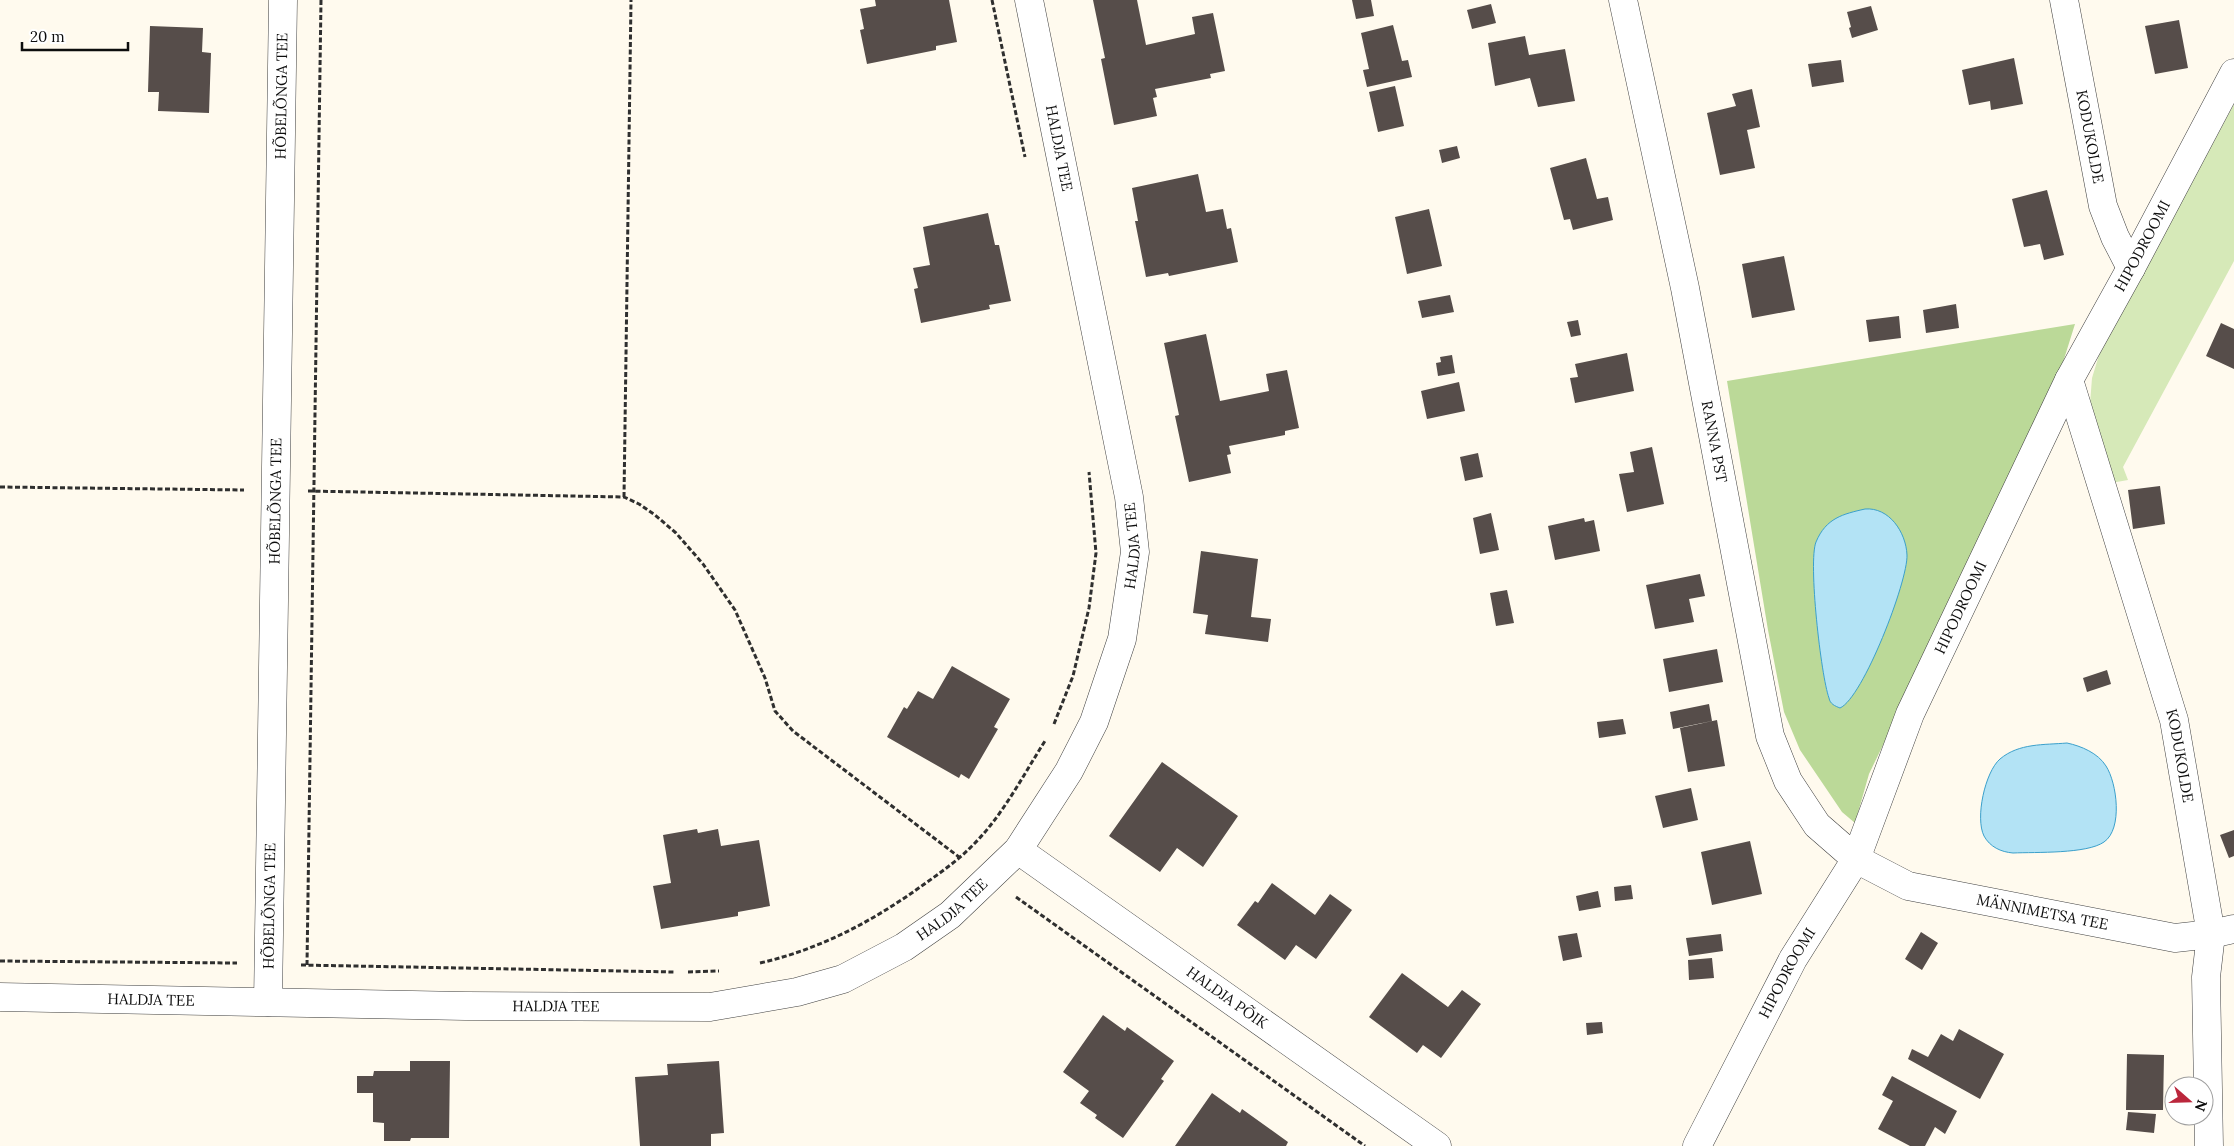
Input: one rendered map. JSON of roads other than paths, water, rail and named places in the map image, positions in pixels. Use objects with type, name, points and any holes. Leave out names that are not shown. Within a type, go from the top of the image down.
[{"type":"street","name":"HÕBELÕNGA TEE","points":[[268,1002],[283,0]]},
{"type":"street","name":"HALDJA TEE","points":[[0,997],[475,1006],[710,1007],[797,992],[843,979],[904,947],[950,915],[1018,850],[1069,771],[1094,722],[1122,639],[1135,552],[1129,497],[1029,0]]},
{"type":"street","name":"RANNA PST","points":[[1623,0],[1685,288],[1770,736],[1788,781],[1817,825],[1856,859]]},
{"type":"street","name":"KODUKOLDE","points":[[2064,0],[2103,206],[2131,268]]},
{"type":"street","name":"HIPODROOMI","points":[[1697,1146],[1793,959],[1856,859],[1910,714],[2069,380],[2131,268],[2234,73]]},
{"type":"street","name":"KODUKOLDE","points":[[2069,380],[2174,720],[2223,931],[2206,977],[2209,1146]]},
{"type":"street","name":"HALDJA PÕIK","points":[[1018,850],[1436,1146]]},
{"type":"street","name":"MÄNNIMETSA TEE","points":[[1856,859],[1908,886],[2175,938],[2223,931]]},
{"type":"water","points":[[1865,509],[1874,509],[1882,512],[1895,523],[1906,546],[1907,555],[1900,588],[1883,638],[1860,684],[1850,700],[1840,708],[1830,700],[1822,667],[1814,594],[1814,554],[1816,542],[1820,534],[1830,522],[1842,515]]},
{"type":"water","points":[[2067,743],[2094,754],[2103,761],[2110,774],[2115,794],[2116,817],[2110,836],[2104,842],[2086,849],[2013,853],[1993,846],[1986,840],[1981,828],[1981,807],[1986,784],[1995,765],[2007,754],[2023,747]]}]
